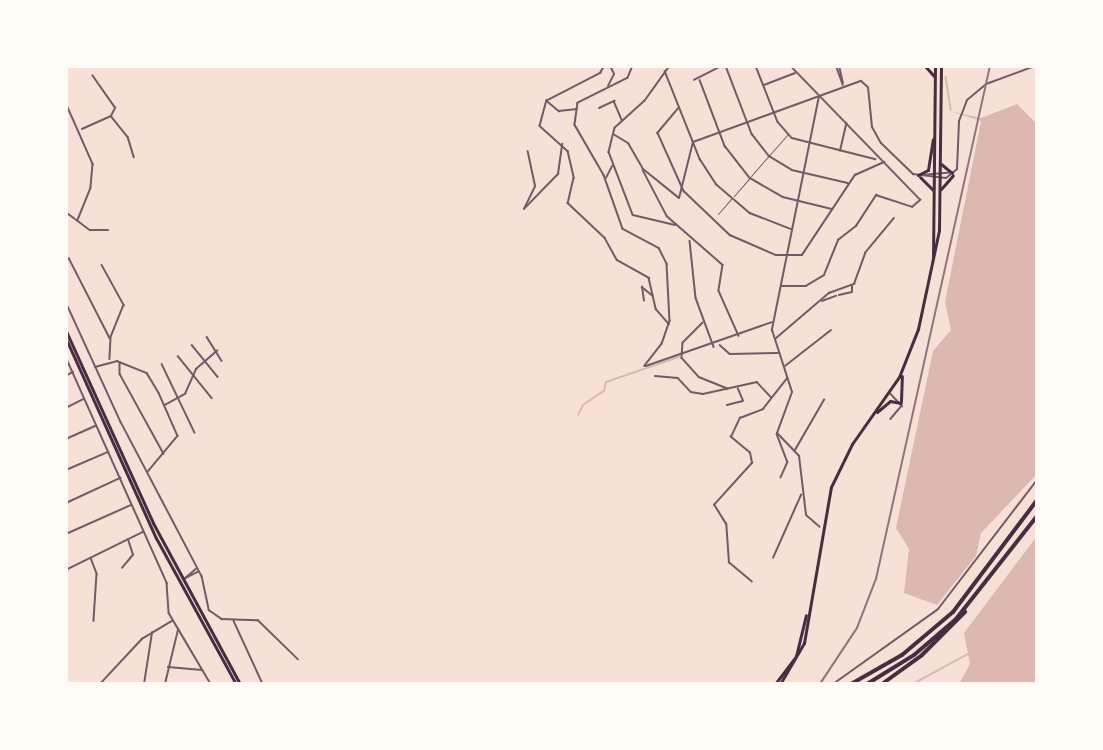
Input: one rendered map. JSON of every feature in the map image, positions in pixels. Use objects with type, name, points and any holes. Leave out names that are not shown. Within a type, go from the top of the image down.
[{"type":"highway","points":[[851,684],[902,655],[953,612],[1037,500]]},
{"type":"highway","points":[[882,684],[943,637],[1037,516]]},
{"type":"highway","points":[[867,684],[923,648],[978,594]]},
{"type":"main road","points":[[925,66],[935,79]]},
{"type":"main road","points":[[933,260],[935,66]]},
{"type":"main road","points":[[872,417],[891,401],[901,403],[904,369],[933,260],[940,190],[941,66]]},
{"type":"main road","points":[[934,125],[928,170],[919,176],[934,193]]},
{"type":"main road","points":[[940,161],[953,174],[940,190]]},
{"type":"main road","points":[[66,331],[149,516],[238,684]]},
{"type":"main road","points":[[66,339],[180,582],[238,684]]},
{"type":"main road","points":[[780,684],[801,654],[820,527],[838,471],[904,369]]},
{"type":"main road","points":[[775,684],[796,656],[807,614]]},
{"type":"street","points":[[528,152],[535,162],[535,186],[524,209],[558,174],[565,153],[560,141],[540,126],[547,100],[600,73],[604,66]]},
{"type":"street","points":[[608,87],[614,74],[610,66]]},
{"type":"street","points":[[633,66],[629,77],[580,102],[575,126],[605,178],[626,233],[657,247],[665,259],[669,324],[662,344],[645,366],[714,347],[772,322]]},
{"type":"street","points":[[670,66],[665,69],[613,134],[613,166],[633,216],[675,225]]},
{"type":"street","points":[[694,80],[700,80],[722,66]]},
{"type":"street","points":[[726,66],[747,122],[768,156],[805,173],[849,183]]},
{"type":"street","points":[[756,66],[774,112],[788,134],[811,145],[875,159]]},
{"type":"street","points":[[780,286],[801,287],[824,275],[838,240],[856,226],[876,195],[913,207],[920,200],[790,66]]},
{"type":"street","points":[[837,66],[843,84]]},
{"type":"street","points":[[693,142],[819,96],[843,84],[859,81],[867,85],[875,135],[913,174],[940,177],[953,174],[957,168],[958,132],[962,110],[973,93],[1035,66]]},
{"type":"street","points":[[665,69],[696,151],[731,199],[760,219],[792,230]]},
{"type":"street","points":[[764,85],[796,73]]},
{"type":"street","points":[[93,76],[113,99],[111,116],[128,137],[134,157]]},
{"type":"street","points":[[700,80],[720,132],[750,178],[799,201],[832,208]]},
{"type":"street","points":[[781,478],[788,462],[777,433],[792,396],[786,364],[774,339],[772,322],[811,145],[819,96]]},
{"type":"street","points":[[547,100],[559,111],[577,109]]},
{"type":"street","points":[[599,108],[614,101],[622,116],[622,122]]},
{"type":"street","points":[[66,104],[81,129],[93,175],[78,220]]},
{"type":"street","points":[[679,108],[658,132],[684,191],[730,235],[786,258],[804,253],[849,183],[884,162]]},
{"type":"street","points":[[81,129],[111,116]]},
{"type":"street","points":[[622,116],[627,117]]},
{"type":"street","points":[[840,151],[846,123]]},
{"type":"street","points":[[613,134],[630,146],[675,225],[724,268],[718,290],[739,336]]},
{"type":"street","points":[[560,141],[574,177],[568,203],[605,238],[617,260],[649,278],[654,297],[669,324]]},
{"type":"street","points":[[643,169],[661,180],[674,197],[684,191],[693,142]]},
{"type":"street","points":[[691,153],[696,151]]},
{"type":"street","points":[[875,159],[878,156]]},
{"type":"street","points":[[875,159],[877,165]]},
{"type":"street","points":[[605,178],[613,166]]},
{"type":"street","points":[[677,178],[687,178]]},
{"type":"street","points":[[66,212],[98,233],[108,230]]},
{"type":"street","points":[[839,295],[852,292],[852,286],[865,253],[894,218]]},
{"type":"street","points":[[690,240],[703,322],[714,347]]},
{"type":"street","points":[[69,258],[111,338]]},
{"type":"street","points":[[102,265],[124,305],[111,338],[110,360]]},
{"type":"street","points":[[774,339],[821,300],[852,286]]},
{"type":"street","points":[[644,301],[642,287],[654,297]]},
{"type":"street","points":[[821,300],[836,296]]},
{"type":"street","points":[[66,302],[94,367],[199,571],[209,610],[234,620],[258,620],[298,659]]},
{"type":"street","points":[[680,355],[685,339],[703,322]]},
{"type":"street","points":[[786,364],[831,330]]},
{"type":"street","points":[[207,337],[218,351],[222,362]]},
{"type":"street","points":[[192,345],[218,377]]},
{"type":"street","points":[[719,345],[730,354],[765,357],[779,352]]},
{"type":"street","points":[[164,406],[178,399],[204,361],[218,351]]},
{"type":"street","points":[[680,355],[699,377],[729,390]]},
{"type":"street","points":[[178,356],[192,377],[212,398]]},
{"type":"street","points":[[66,357],[167,584],[173,620],[211,684]]},
{"type":"street","points":[[94,367],[110,360],[147,373],[178,433],[165,455],[148,472]]},
{"type":"street","points":[[121,363],[120,374],[165,455]]},
{"type":"street","points":[[162,364],[195,433]]},
{"type":"street","points":[[752,582],[729,563],[726,524],[714,505],[752,464],[750,453],[731,437],[740,418],[758,412],[772,398],[787,380],[786,364]]},
{"type":"street","points":[[66,376],[73,372]]},
{"type":"street","points":[[655,376],[678,378],[691,392],[729,390],[757,382],[772,398]]},
{"type":"street","points":[[727,405],[742,403],[738,388]]},
{"type":"street","points":[[890,392],[901,403],[891,419]]},
{"type":"street","points":[[66,408],[85,399]]},
{"type":"street","points":[[820,527],[809,520],[801,495],[795,450],[824,400]]},
{"type":"street","points":[[66,439],[96,425]]},
{"type":"street","points":[[777,433],[795,450]]},
{"type":"street","points":[[66,470],[108,452]]},
{"type":"street","points":[[66,503],[120,478]]},
{"type":"street","points":[[833,684],[938,609],[1037,480]]},
{"type":"street","points":[[773,558],[801,495]]},
{"type":"street","points":[[66,534],[132,505]]},
{"type":"street","points":[[66,570],[143,531]]},
{"type":"street","points":[[122,568],[133,555],[127,539]]},
{"type":"street","points":[[91,557],[97,574],[94,621]]},
{"type":"street","points":[[180,582],[197,568]]},
{"type":"street","points":[[184,579],[199,571]]},
{"type":"street","points":[[100,684],[152,633],[173,620]]},
{"type":"street","points":[[234,620],[263,684]]},
{"type":"street","points":[[165,684],[178,630]]},
{"type":"street","points":[[144,684],[152,633]]},
{"type":"street","points":[[168,667],[202,670]]},
{"type":"lane","points":[[718,213],[788,134]]},
{"type":"shaded area","points":[[1017,104],[1037,124],[1037,474],[981,533],[976,556],[937,605],[904,593],[909,549],[896,528],[933,351],[951,330],[945,302],[981,121],[950,111],[981,118]]},
{"type":"shaded area","points":[[1037,536],[1037,684],[959,684],[970,664],[964,633]]},
{"type":"waterway","points":[[946,77],[951,110]]},
{"type":"waterway","points":[[578,415],[583,405],[604,391],[606,382],[679,357]]},
{"type":"waterway","points":[[913,684],[968,654]]},
{"type":"railway","points":[[820,684],[857,628],[876,579],[990,66]]}]
